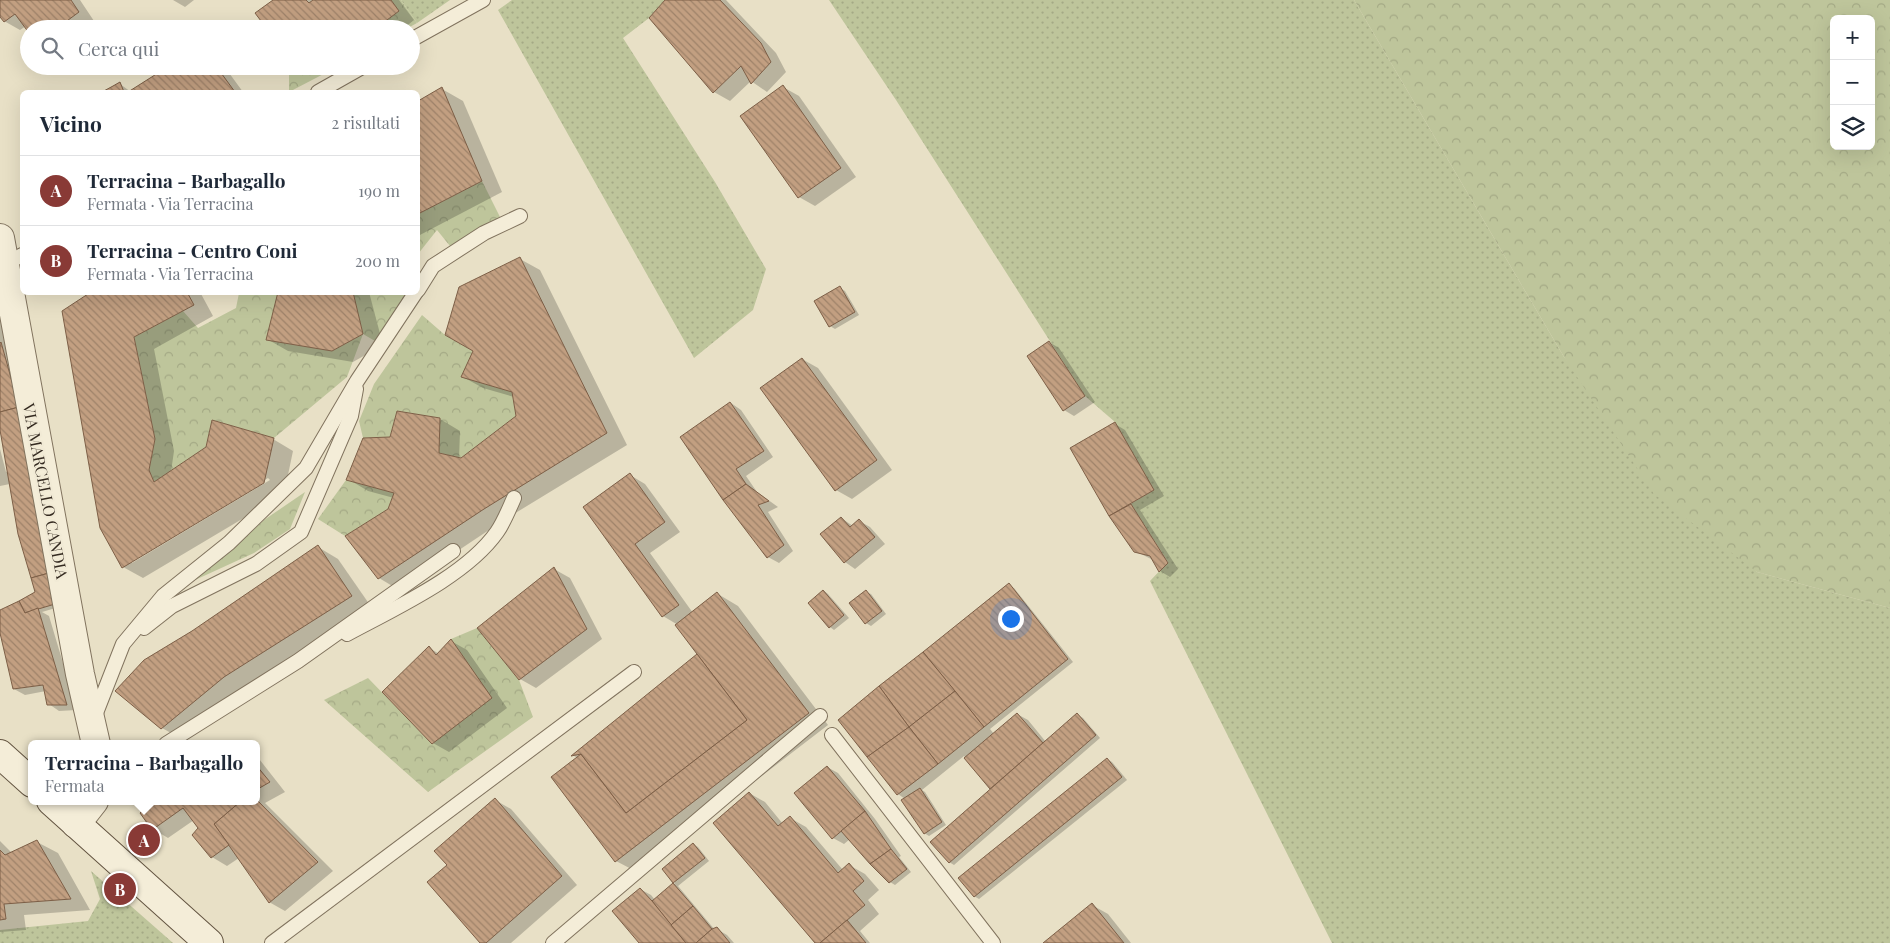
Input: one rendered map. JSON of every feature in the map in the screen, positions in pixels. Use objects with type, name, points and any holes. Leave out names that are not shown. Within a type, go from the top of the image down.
[{"type":"street","name":"VIA MARCELLO CANDIA","points":[[0,238],[13,260],[80,674],[94,733]]},
{"type":"street","points":[[0,754],[28,779]]},
{"type":"street","points":[[55,805],[209,943]]},
{"type":"street","points":[[76,824],[91,805]]},
{"type":"lane","points":[[420,35],[482,0]]},
{"type":"lane","points":[[322,90],[348,75]]},
{"type":"lane","points":[[420,287],[434,266],[484,233],[520,216]]},
{"type":"lane","points":[[94,733],[123,644],[163,596],[229,544],[306,468],[357,381],[414,295]]},
{"type":"lane","points":[[123,644],[172,606],[256,564],[301,532],[352,416],[357,381]]},
{"type":"lane","points":[[298,661],[399,606],[463,568],[497,532],[514,498]]},
{"type":"lane","points":[[172,740],[298,661],[453,552]]},
{"type":"lane","points":[[272,943],[634,672]]},
{"type":"lane","points":[[553,943],[820,716]]},
{"type":"lane","points":[[832,735],[993,943]]},
{"type":"green space","points":[[391,0],[401,0],[415,20],[387,20],[399,11]]},
{"type":"green space","points":[[401,0],[450,0],[420,21],[415,20]]},
{"type":"green space","points":[[512,0],[665,0],[649,18],[623,38],[715,182],[766,269],[753,310],[694,358],[498,10]]},
{"type":"green space","points":[[829,0],[1354,0],[1564,357],[1757,572],[1890,608],[1890,943],[1332,943],[1150,581],[1168,562],[1131,504],[1153,490],[1115,422],[1085,396],[896,100]]},
{"type":"green space","points":[[1354,0],[1890,0],[1890,608],[1757,572],[1654,494],[1564,357]]},
{"type":"green space","points":[[289,75],[322,75],[293,90],[289,90]]},
{"type":"green space","points":[[482,181],[500,217],[450,246],[437,230],[420,251],[420,213]]},
{"type":"green space","points":[[239,295],[277,295],[266,340],[332,351],[363,334],[347,377],[274,438],[212,420],[206,447],[154,482],[149,470],[155,439],[134,337],[183,311],[198,328],[236,308]]},
{"type":"green space","points":[[353,295],[404,295],[405,296],[375,341],[363,334]]},
{"type":"green space","points":[[422,315],[445,335],[473,351],[462,377],[512,392],[516,416],[461,458],[439,453],[440,418],[397,411],[390,437],[363,438],[359,421],[374,384]]},
{"type":"green space","points":[[346,480],[394,493],[388,509],[345,536],[318,519]]},
{"type":"green space","points":[[305,492],[290,529],[254,553],[195,580],[264,520]]},
{"type":"green space","points":[[477,628],[519,680],[533,717],[428,792],[324,700],[368,678],[432,744],[491,698],[451,639]]},
{"type":"green space","points":[[91,871],[173,943],[0,943],[0,930],[88,921],[100,899]]},
{"type":"building","points":[[0,0],[71,0],[79,12],[68,20],[20,21],[15,14],[4,22],[0,17]]},
{"type":"building","points":[[273,0],[306,0],[309,3],[313,0],[391,0],[399,11],[387,20],[260,20],[255,13]]},
{"type":"building","points":[[665,0],[720,0],[761,43],[771,62],[751,84],[741,66],[713,93],[649,18]]},
{"type":"building","points":[[155,75],[223,75],[234,90],[131,90]]},
{"type":"building","points":[[120,82],[123,90],[106,90]]},
{"type":"building","points":[[783,85],[841,168],[798,198],[740,116]]},
{"type":"building","points":[[442,87],[482,181],[420,213],[420,100]]},
{"type":"building","points":[[520,257],[607,433],[484,509],[378,579],[345,536],[388,509],[394,493],[346,480],[363,438],[390,437],[397,411],[440,418],[439,453],[461,458],[516,416],[512,392],[461,377],[473,351],[445,335],[459,287]]},
{"type":"building","points":[[840,286],[855,312],[829,327],[814,301]]},
{"type":"building","points":[[86,295],[189,295],[194,305],[134,337],[155,439],[149,470],[154,482],[206,447],[212,420],[274,438],[264,483],[122,568],[100,528],[62,311]]},
{"type":"building","points":[[277,295],[354,295],[363,334],[332,351],[266,340]]},
{"type":"building","points":[[1049,341],[1085,396],[1063,411],[1027,356]]},
{"type":"building","points":[[0,343],[19,407],[0,412]]},
{"type":"building","points":[[802,358],[877,460],[835,491],[760,388]]},
{"type":"building","points":[[730,402],[764,451],[736,469],[746,484],[723,500],[680,437]]},
{"type":"building","points":[[19,407],[49,573],[31,578],[18,534],[0,430],[0,412]]},
{"type":"building","points":[[1115,422],[1154,490],[1109,516],[1070,448]]},
{"type":"building","points":[[630,473],[665,522],[635,544],[679,605],[662,617],[583,507]]},
{"type":"building","points":[[746,484],[769,501],[758,505],[784,545],[767,558],[723,500]]},
{"type":"building","points":[[1131,504],[1168,563],[1159,572],[1150,556],[1134,552],[1109,516]]},
{"type":"building","points":[[841,517],[850,527],[859,519],[875,537],[844,563],[820,534]]},
{"type":"building","points":[[318,545],[352,596],[224,677],[161,729],[115,691],[144,660],[192,631]]},
{"type":"building","points":[[554,567],[587,629],[519,680],[477,628]]},
{"type":"building","points":[[49,573],[55,604],[25,613],[19,601],[35,592],[31,578]]},
{"type":"building","points":[[1009,583],[1068,659],[984,727],[923,652]]},
{"type":"building","points":[[823,590],[844,615],[829,628],[808,603]]},
{"type":"building","points":[[866,590],[882,611],[865,624],[849,603]]},
{"type":"building","points":[[717,592],[809,713],[615,862],[551,777],[581,754],[626,813],[747,720],[675,625]]},
{"type":"building","points":[[19,601],[25,613],[38,608],[67,705],[47,705],[43,685],[13,689],[0,633],[0,610]]},
{"type":"building","points":[[451,639],[492,698],[432,744],[382,692],[429,646],[436,655]]},
{"type":"building","points":[[923,652],[955,691],[909,727],[879,686]]},
{"type":"building","points":[[697,654],[747,720],[626,813],[581,754],[571,756]]},
{"type":"building","points":[[879,686],[909,727],[867,757],[838,720]]},
{"type":"building","points":[[955,691],[984,727],[938,764],[909,727]]},
{"type":"building","points":[[1017,713],[1043,743],[990,789],[964,758]]},
{"type":"building","points":[[1077,713],[1096,735],[949,863],[930,842]]},
{"type":"building","points":[[909,727],[938,764],[897,795],[867,757]]},
{"type":"building","points":[[1107,758],[1122,777],[974,897],[958,878]]},
{"type":"building","points":[[827,766],[865,811],[832,839],[794,793]]},
{"type":"building","points":[[260,770],[270,782],[260,788]]},
{"type":"building","points":[[920,788],[942,822],[924,834],[901,800]]},
{"type":"building","points":[[749,792],[778,826],[790,816],[838,873],[849,863],[864,881],[853,891],[865,905],[820,943],[815,943],[713,823]]},
{"type":"building","points":[[495,798],[562,876],[486,943],[480,943],[427,882],[447,865],[434,851]]},
{"type":"building","points":[[260,803],[318,862],[269,903],[214,824],[236,805],[260,805]]},
{"type":"building","points":[[149,805],[236,805],[214,824],[229,845],[211,858],[192,835],[198,828],[183,808],[152,830],[140,813]]},
{"type":"building","points":[[865,811],[891,849],[870,864],[841,831]]},
{"type":"building","points":[[37,840],[71,899],[4,904],[6,919],[0,920],[0,850],[5,855]]},
{"type":"building","points":[[693,843],[705,858],[673,883],[662,869]]},
{"type":"building","points":[[891,849],[907,869],[889,883],[870,864]]},
{"type":"building","points":[[673,883],[693,906],[671,925],[652,901]]},
{"type":"building","points":[[640,888],[686,943],[639,943],[612,911]]},
{"type":"building","points":[[1092,903],[1124,943],[1043,943]]},
{"type":"building","points":[[693,906],[712,929],[696,943],[686,943],[671,925]]},
{"type":"building","points":[[847,920],[866,943],[820,943]]},
{"type":"building","points":[[717,927],[730,943],[696,943],[712,929]]},
{"type":"place","name":"Terracina - Barbagallo","points":[[144,840]]},
{"type":"place","name":"Terracina - Centro Coni","points":[[120,889]]}]
